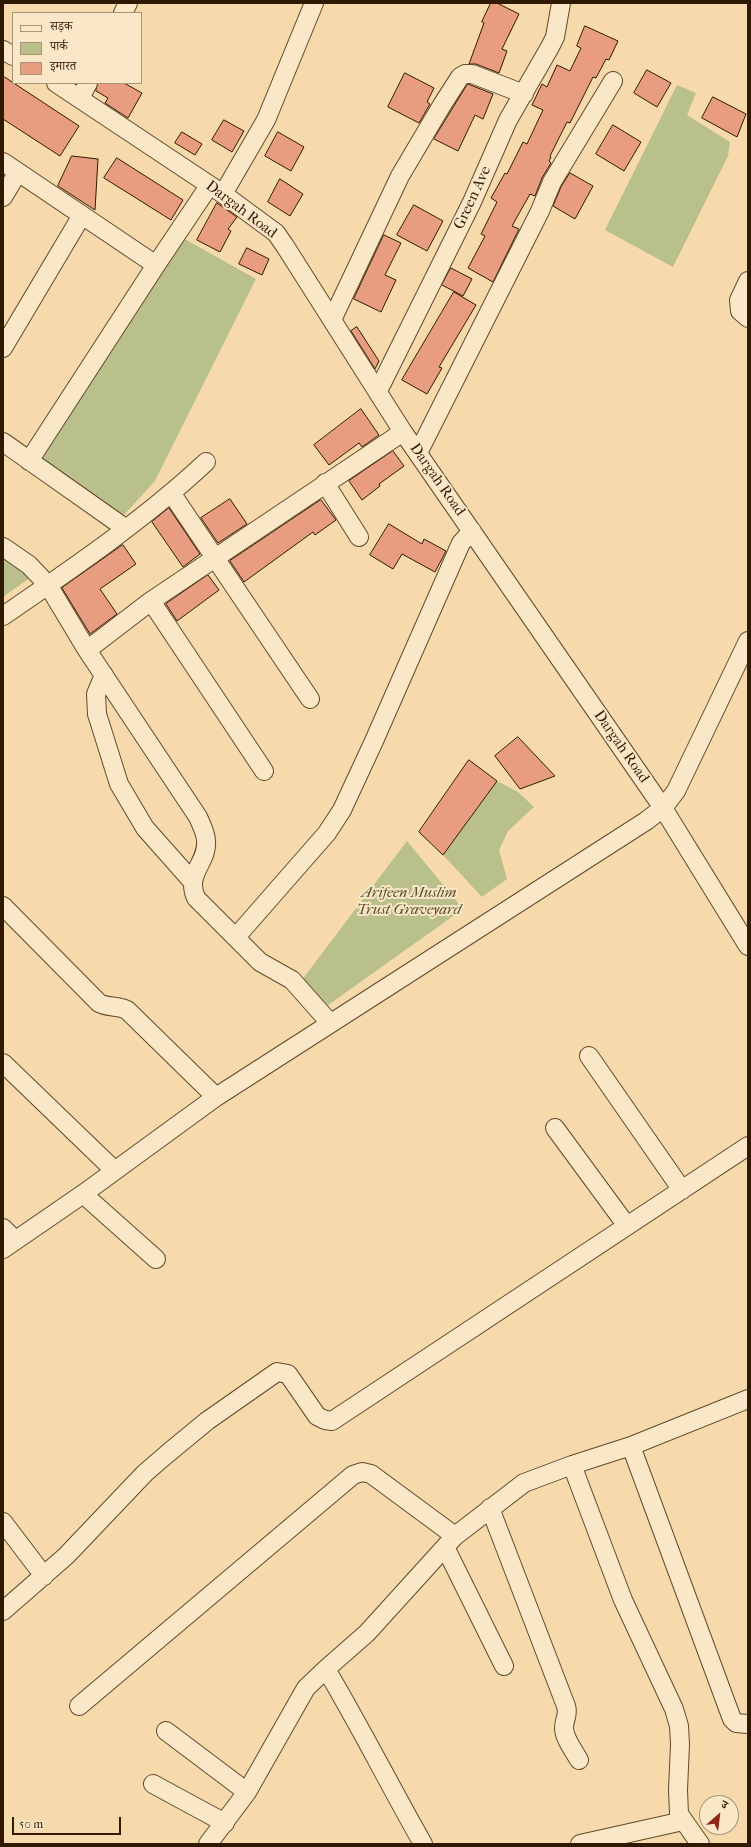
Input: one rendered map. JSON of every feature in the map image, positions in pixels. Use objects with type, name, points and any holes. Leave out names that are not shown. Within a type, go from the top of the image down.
[{"type":"street","points":[[124,12],[128,3]]},
{"type":"street","points":[[29,461],[156,265],[216,190],[266,120],[314,3]]},
{"type":"street","name":"Green Ave","points":[[378,391],[472,202],[508,120],[555,37],[561,3]]},
{"type":"street","points":[[332,320],[400,176],[460,77],[465,74],[472,74],[524,94]]},
{"type":"street","points":[[418,453],[540,211],[552,182],[613,81]]},
{"type":"street","name":"Dargah Road","points":[[60,84],[84,90],[216,190],[276,233],[403,432],[663,808],[748,946]]},
{"type":"street","points":[[3,162],[156,265]]},
{"type":"street","points":[[3,197],[18,172]]},
{"type":"street","points":[[3,348],[82,215]]},
{"type":"street","points":[[748,281],[739,300],[740,311],[748,318]]},
{"type":"street","points":[[87,650],[150,601],[403,432]]},
{"type":"street","points":[[3,442],[125,528]]},
{"type":"street","points":[[3,616],[48,585],[172,494],[206,462]]},
{"type":"street","points":[[325,484],[358,537]]},
{"type":"street","points":[[172,494],[310,699]]},
{"type":"street","points":[[236,937],[328,833],[342,810],[461,543],[472,531]]},
{"type":"street","points":[[3,547],[29,565],[48,585],[87,650],[198,817],[206,841],[205,850],[192,881],[192,888],[196,898],[260,962],[292,980],[330,1023]]},
{"type":"street","points":[[150,601],[264,771]]},
{"type":"street","points":[[7,1239],[83,1194],[216,1097],[646,821],[663,808],[676,791],[748,641]]},
{"type":"street","points":[[104,675],[96,694],[97,714],[119,784],[145,828],[192,881]]},
{"type":"street","points":[[3,906],[99,1003],[104,1006],[116,1006],[127,1010],[216,1097]]},
{"type":"street","points":[[588,1056],[682,1190]]},
{"type":"street","points":[[3,1063],[114,1170]]},
{"type":"street","points":[[555,1128],[627,1226]]},
{"type":"street","points":[[3,1611],[44,1576],[89,1532],[145,1473],[207,1421],[277,1372],[288,1374],[317,1416],[325,1420],[332,1421],[748,1146]]},
{"type":"street","points":[[83,1194],[156,1259]]},
{"type":"street","points":[[208,1844],[247,1792],[306,1688],[367,1633],[450,1542],[490,1508],[524,1483],[572,1464],[631,1446],[748,1399]]},
{"type":"street","points":[[631,1446],[732,1719],[736,1723],[748,1724]]},
{"type":"street","points":[[572,1464],[623,1600],[674,1709],[679,1726],[680,1744],[678,1807],[683,1822],[700,1844]]},
{"type":"street","points":[[79,1706],[353,1475],[362,1472],[371,1474],[450,1542],[504,1666]]},
{"type":"street","points":[[490,1508],[566,1706],[568,1712],[564,1722],[564,1732],[579,1760]]},
{"type":"street","points":[[3,1522],[44,1576]]},
{"type":"street","points":[[326,1669],[349,1706],[387,1780],[423,1844]]},
{"type":"street","points":[[166,1731],[247,1792]]},
{"type":"street","points":[[153,1784],[225,1823]]},
{"type":"street","points":[[580,1844],[683,1822]]},
{"type":"green space","points":[[677,85],[696,93],[687,115],[730,142],[728,156],[673,267],[605,230]]},
{"type":"green space","points":[[183,238],[256,279],[155,481],[122,517],[37,458]]},
{"type":"green space","points":[[3,558],[31,577],[3,597]]},
{"type":"green space","points":[[497,781],[518,792],[534,807],[508,831],[499,850],[507,879],[482,897],[443,855]]},
{"type":"green space","name":"Arifeen Muslim Trust Graveyard","points":[[407,841],[463,909],[324,1008],[301,981]]},
{"type":"building","points":[[491,3],[497,3],[519,14],[502,49],[507,51],[499,73],[476,64],[469,64],[484,23],[482,22]]},
{"type":"building","points":[[585,26],[618,41],[609,60],[606,59],[596,78],[593,77],[570,123],[567,122],[550,156],[549,161],[551,163],[542,178],[535,196],[530,194],[512,226],[519,229],[493,282],[468,268],[485,236],[481,234],[497,202],[491,198],[505,173],[507,174],[523,142],[527,144],[543,110],[532,105],[542,84],[547,87],[557,65],[570,71],[581,48],[577,46]]},
{"type":"building","points":[[647,70],[671,83],[657,107],[634,93]]},
{"type":"building","points":[[405,73],[434,88],[427,102],[430,104],[419,123],[388,107]]},
{"type":"building","points":[[3,76],[12,82],[12,84],[15,84],[79,126],[60,156],[3,119]]},
{"type":"building","points":[[98,84],[126,84],[142,93],[128,118],[105,103],[108,98],[96,91]]},
{"type":"building","points":[[468,84],[493,94],[483,119],[475,115],[458,151],[434,139]]},
{"type":"building","points":[[713,97],[746,114],[737,137],[702,118]]},
{"type":"building","points":[[224,120],[244,131],[232,152],[212,140]]},
{"type":"building","points":[[613,125],[641,142],[624,171],[596,154]]},
{"type":"building","points":[[182,132],[202,144],[195,155],[175,143]]},
{"type":"building","points":[[278,132],[304,147],[291,171],[265,156]]},
{"type":"building","points":[[72,156],[98,159],[95,210],[58,186]]},
{"type":"building","points":[[117,158],[183,200],[171,220],[104,178]]},
{"type":"building","points":[[570,173],[593,186],[575,219],[553,206],[561,187]]},
{"type":"building","points":[[280,179],[303,194],[290,216],[268,202]]},
{"type":"building","points":[[217,203],[237,217],[228,229],[231,231],[220,252],[197,240]]},
{"type":"building","points":[[414,205],[443,221],[427,251],[397,235]]},
{"type":"building","points":[[384,235],[401,243],[385,275],[396,280],[381,312],[354,299]]},
{"type":"building","points":[[247,248],[269,259],[262,275],[239,264]]},
{"type":"building","points":[[451,268],[472,279],[463,296],[442,285]]},
{"type":"building","points":[[454,292],[476,305],[439,367],[442,368],[427,394],[402,380]]},
{"type":"building","points":[[357,327],[379,361],[375,369],[351,331]]},
{"type":"building","points":[[361,409],[379,435],[362,447],[359,443],[329,465],[314,445]]},
{"type":"building","points":[[393,451],[404,466],[379,484],[380,486],[362,500],[349,481]]},
{"type":"building","points":[[230,499],[247,524],[218,543],[201,518]]},
{"type":"building","points":[[321,500],[336,520],[315,535],[313,532],[244,582],[230,561]]},
{"type":"building","points":[[169,508],[200,554],[183,567],[152,522]]},
{"type":"building","points":[[389,524],[422,544],[424,539],[446,551],[435,572],[402,554],[393,569],[370,555]]},
{"type":"building","points":[[123,545],[136,564],[100,589],[117,614],[90,634],[62,588]]},
{"type":"building","points":[[208,575],[219,590],[177,621],[166,604]]},
{"type":"building","points":[[518,737],[555,776],[520,789],[495,756]]},
{"type":"building","points":[[469,760],[497,781],[443,855],[419,832]]}]
